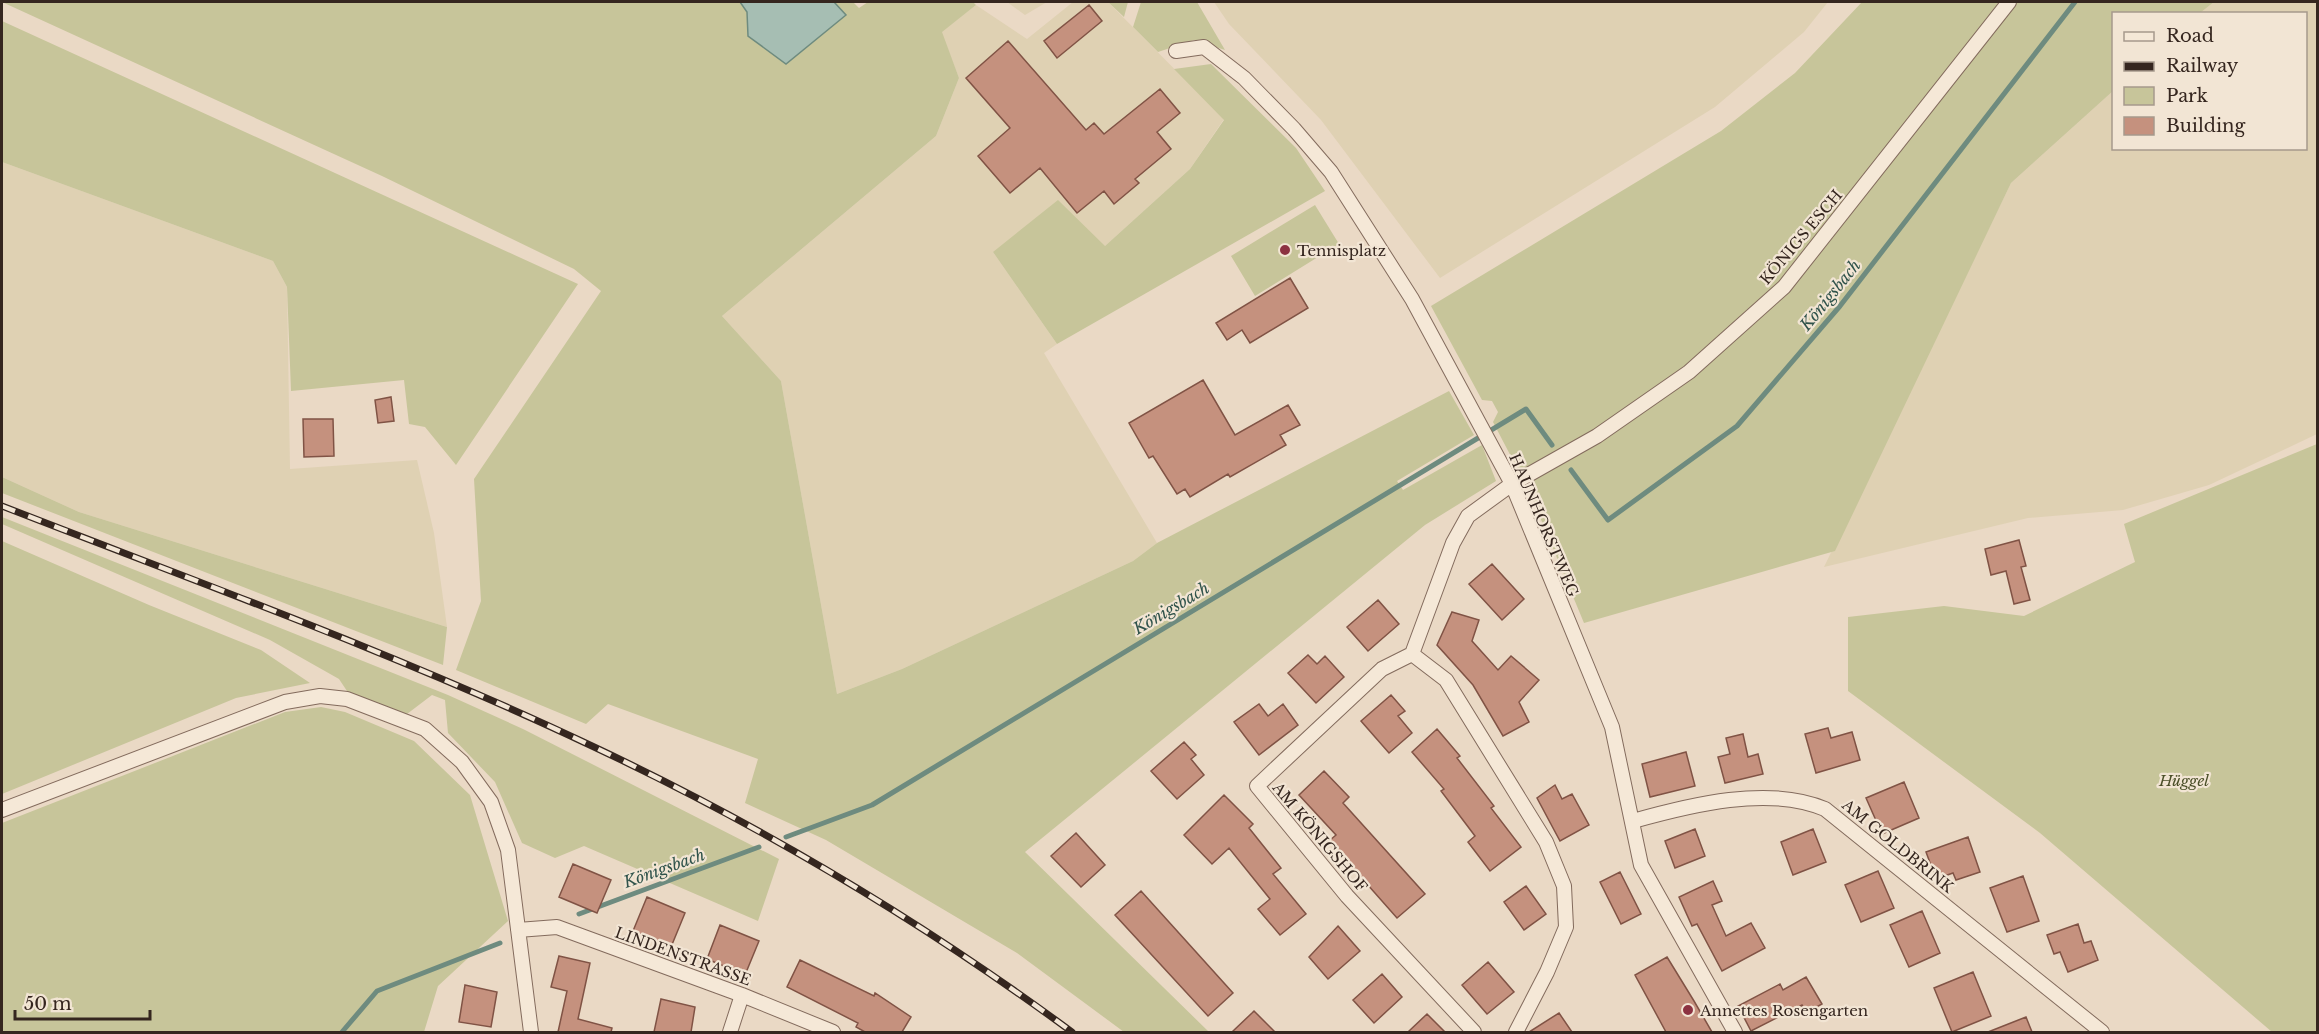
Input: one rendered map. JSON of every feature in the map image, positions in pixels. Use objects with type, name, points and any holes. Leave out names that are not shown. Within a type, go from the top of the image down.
[{"type":"street","name":"KÖNIGS ESCH","points":[[1512,484],[1598,436],[1689,372],[1784,287],[2009,2]]},
{"type":"street","name":"HAUNHORSTWEG","points":[[1176,51],[1204,47],[1244,78],[1294,129],[1331,171],[1412,299],[1512,484],[1612,727],[1641,865],[1735,1032]]},
{"type":"street","points":[[1512,484],[1468,516],[1453,543],[1412,654],[1446,680],[1546,842],[1564,886],[1566,927],[1547,972],[1516,1032]]},
{"type":"street","name":"AM KÖNIGSHOF","points":[[1412,654],[1382,669],[1257,786],[1347,896],[1474,1032]]},
{"type":"street","points":[[2,810],[285,702],[320,696],[347,699],[425,729],[462,762],[491,802],[498,821],[507,850],[531,1032]]},
{"type":"street","name":"AM GOLDBRINK","points":[[1633,821],[1688,806],[1776,797],[1805,800],[1825,809],[2102,1032]]},
{"type":"street","name":"LINDENSTRASSE","points":[[518,930],[557,927],[742,995],[833,1032]]},
{"type":"street","points":[[730,1032],[742,995]]},
{"type":"shaded area","points":[[740,2],[834,2],[846,15],[786,64],[748,36],[747,12]]},
{"type":"shaded area","points":[[1007,2],[1047,2],[1025,15]]},
{"type":"shaded area","points":[[1073,2],[1108,2],[1224,119],[1190,169],[1105,246],[993,252],[1057,344],[1044,353],[1157,543],[1133,561],[902,669],[837,694],[781,381],[722,316],[936,136],[959,78],[941,32],[976,5],[1027,39]]},
{"type":"shaded area","points":[[1214,2],[1828,2],[1804,32],[1715,107],[1440,278],[1321,120],[1229,24]]},
{"type":"shaded area","points":[[2214,2],[2317,2],[2317,434],[2209,485],[2123,510],[2028,518],[1824,567],[2011,183],[2112,92],[2112,150],[2307,150],[2307,12],[2201,12]]},
{"type":"shaded area","points":[[2,162],[273,261],[287,287],[290,469],[417,460],[434,533],[447,627],[79,512],[2,477]]},
{"type":"green space","points":[[2,2],[740,2],[747,12],[748,36],[846,15],[834,2],[853,2],[859,8],[868,2],[973,2],[976,5],[942,32],[959,78],[936,136],[722,316],[781,381],[837,694],[902,669],[1133,561],[1157,543],[1449,391],[1474,435],[1397,481],[1403,490],[1482,445],[1496,481],[1425,525],[1025,852],[1209,1032],[1124,1032],[1017,953],[826,840],[745,803],[758,759],[608,704],[586,724],[456,670],[481,601],[474,479],[601,291],[574,269],[382,176]]},
{"type":"green space","points":[[1108,2],[1128,2],[1124,17]]},
{"type":"green space","points":[[1141,2],[1197,2],[1225,50],[1194,40],[1158,52],[1133,27]]},
{"type":"green space","points":[[1862,2],[2214,2],[2201,12],[2112,12],[2112,92],[2011,183],[1835,551],[1584,623],[1530,493],[1493,422],[1498,412],[1492,401],[1482,400],[1431,306],[1721,131],[1795,73]]},
{"type":"green space","points":[[2,21],[578,284],[456,465],[425,427],[409,424],[404,380],[291,391],[287,287],[273,261],[2,162]]},
{"type":"green space","points":[[1211,64],[1296,148],[1325,191],[1057,344],[993,252],[1058,200],[1105,246],[1190,169],[1224,120],[1174,69]]},
{"type":"green space","name":"Tennisplatz","points":[[1315,205],[1339,244],[1255,296],[1231,256]]},
{"type":"green space","name":"Hüggel","points":[[2317,444],[2317,1032],[2272,1032],[2040,833],[1848,691],[1848,617],[1944,606],[2024,616],[2135,562],[2124,524]]},
{"type":"green space","points":[[2,477],[79,512],[447,627],[443,665],[2,493]]},
{"type":"green space","points":[[2,517],[448,695],[523,729],[779,859],[758,921],[584,846],[555,858],[522,843],[495,782],[448,733],[445,700],[432,695],[407,714],[349,694],[339,679],[270,640],[2,524]]},
{"type":"green space","points":[[2,541],[149,605],[261,650],[310,683],[236,698],[2,794]]},
{"type":"green space","points":[[321,707],[345,712],[414,741],[470,795],[508,921],[438,986],[424,1032],[2,1032],[2,823],[285,712]]},
{"type":"building","points":[[1089,5],[1102,21],[1057,58],[1044,41]]},
{"type":"building","points":[[1008,41],[1086,130],[1094,123],[1104,134],[1160,89],[1180,113],[1157,132],[1171,149],[1135,179],[1139,183],[1114,204],[1104,191],[1077,213],[1040,168],[1010,193],[978,156],[1010,128],[966,78]]},
{"type":"building","points":[[1290,278],[1308,308],[1250,343],[1242,330],[1227,340],[1216,323]]},
{"type":"building","points":[[1203,380],[1235,435],[1288,405],[1300,425],[1280,435],[1286,445],[1230,477],[1228,474],[1190,497],[1185,489],[1177,494],[1153,456],[1149,458],[1129,423]]},
{"type":"building","points":[[391,397],[394,421],[378,423],[375,400]]},
{"type":"building","points":[[303,419],[333,419],[334,456],[304,457]]},
{"type":"building","points":[[2019,540],[2026,566],[2021,567],[2030,600],[2014,604],[2006,571],[1991,575],[1985,549]]},
{"type":"building","points":[[1492,564],[1524,599],[1502,620],[1469,584]]},
{"type":"building","points":[[1378,600],[1399,624],[1368,651],[1347,627]]},
{"type":"building","points":[[1452,612],[1479,620],[1472,641],[1498,670],[1511,656],[1539,680],[1519,702],[1529,722],[1503,736],[1473,685],[1437,645]]},
{"type":"building","points":[[1308,655],[1317,664],[1325,656],[1344,677],[1316,703],[1288,673]]},
{"type":"building","points":[[1391,695],[1405,711],[1398,716],[1412,733],[1389,753],[1361,721]]},
{"type":"building","points":[[1259,704],[1268,716],[1283,704],[1298,725],[1259,755],[1234,722]]},
{"type":"building","points":[[1828,728],[1831,738],[1852,732],[1860,760],[1816,773],[1805,734]]},
{"type":"building","points":[[1437,729],[1460,756],[1457,758],[1494,806],[1491,808],[1521,847],[1490,871],[1468,842],[1475,836],[1441,791],[1444,789],[1412,752]]},
{"type":"building","points":[[1743,734],[1748,757],[1758,754],[1763,774],[1725,783],[1718,757],[1730,754],[1726,738]]},
{"type":"building","points":[[1184,742],[1196,755],[1191,759],[1204,775],[1177,799],[1151,771]]},
{"type":"building","points":[[1686,752],[1695,786],[1650,797],[1642,764]]},
{"type":"building","points":[[1324,771],[1349,797],[1343,803],[1425,894],[1397,918],[1329,841],[1336,835],[1299,795]]},
{"type":"building","points":[[1904,782],[1919,818],[1882,834],[1866,798]]},
{"type":"building","points":[[1555,785],[1562,799],[1572,794],[1589,825],[1560,841],[1537,798]]},
{"type":"building","points":[[1224,795],[1253,824],[1249,828],[1281,868],[1273,874],[1306,914],[1280,935],[1258,909],[1270,899],[1229,848],[1212,864],[1184,835]]},
{"type":"building","points":[[1695,829],[1705,856],[1675,868],[1665,841]]},
{"type":"building","points":[[1813,829],[1826,862],[1793,875],[1781,842]]},
{"type":"building","points":[[1076,833],[1105,865],[1081,887],[1051,856]]},
{"type":"building","points":[[1968,837],[1980,872],[1956,880],[1953,873],[1936,879],[1926,852]]},
{"type":"building","points":[[573,864],[611,880],[597,913],[559,897]]},
{"type":"building","points":[[1878,871],[1894,908],[1861,922],[1845,885]]},
{"type":"building","points":[[1620,872],[1641,914],[1621,924],[1600,882]]},
{"type":"building","points":[[2023,876],[2039,921],[2007,932],[1990,888]]},
{"type":"building","points":[[1713,881],[1722,901],[1712,905],[1726,936],[1751,923],[1765,948],[1722,971],[1697,924],[1692,926],[1679,897]]},
{"type":"building","points":[[1526,886],[1546,914],[1524,930],[1504,902]]},
{"type":"building","points":[[1141,891],[1233,993],[1208,1016],[1115,915]]},
{"type":"building","points":[[647,897],[685,913],[671,947],[633,931]]},
{"type":"building","points":[[1922,911],[1940,953],[1909,967],[1890,925]]},
{"type":"building","points":[[2078,924],[2084,943],[2091,941],[2098,960],[2068,972],[2060,952],[2054,954],[2047,935]]},
{"type":"building","points":[[720,925],[759,941],[745,975],[707,959]]},
{"type":"building","points":[[1338,926],[1360,951],[1328,979],[1309,957]]},
{"type":"building","points":[[559,956],[590,963],[578,1019],[612,1028],[611,1032],[558,1032],[567,991],[551,987]]},
{"type":"building","points":[[1667,957],[1712,1032],[1666,1032],[1635,975]]},
{"type":"building","points":[[800,960],[874,996],[875,993],[911,1017],[902,1032],[865,1032],[856,1027],[858,1023],[787,987]]},
{"type":"building","points":[[1488,962],[1514,992],[1487,1014],[1462,985]]},
{"type":"building","points":[[1973,972],[1991,1016],[1952,1032],[1934,988]]},
{"type":"building","points":[[1382,974],[1402,997],[1374,1023],[1353,1000]]},
{"type":"building","points":[[1806,977],[1822,1004],[1806,1013],[1802,1005],[1751,1031],[1738,1006],[1780,984],[1783,990]]},
{"type":"building","points":[[465,985],[497,992],[491,1027],[459,1022]]},
{"type":"building","points":[[661,999],[695,1007],[691,1032],[654,1032]]},
{"type":"building","points":[[1254,1011],[1275,1032],[1232,1032],[1252,1013]]},
{"type":"building","points":[[1559,1013],[1572,1032],[1529,1032]]},
{"type":"building","points":[[1427,1014],[1445,1032],[1408,1032]]},
{"type":"building","points":[[2026,1017],[2032,1032],[1988,1032]]},
{"type":"waterway","name":"Königsbach","points":[[1571,470],[1608,520],[1737,426],[1840,306],[2075,2]]},
{"type":"waterway","name":"Königsbach","points":[[786,837],[872,805],[1526,409],[1552,445]]},
{"type":"waterway","name":"Königsbach","points":[[579,914],[759,847]]},
{"type":"waterway","name":"Königsbach","points":[[342,1032],[377,991],[500,943]]},
{"type":"railway","points":[[2,506],[373,650],[520,713],[655,776],[839,877],[958,952],[1072,1032]]},
{"type":"place","name":"Tennisplatz","points":[[1285,250]]},
{"type":"place","name":"Annettes Rosengarten","points":[[1688,1010]]}]
